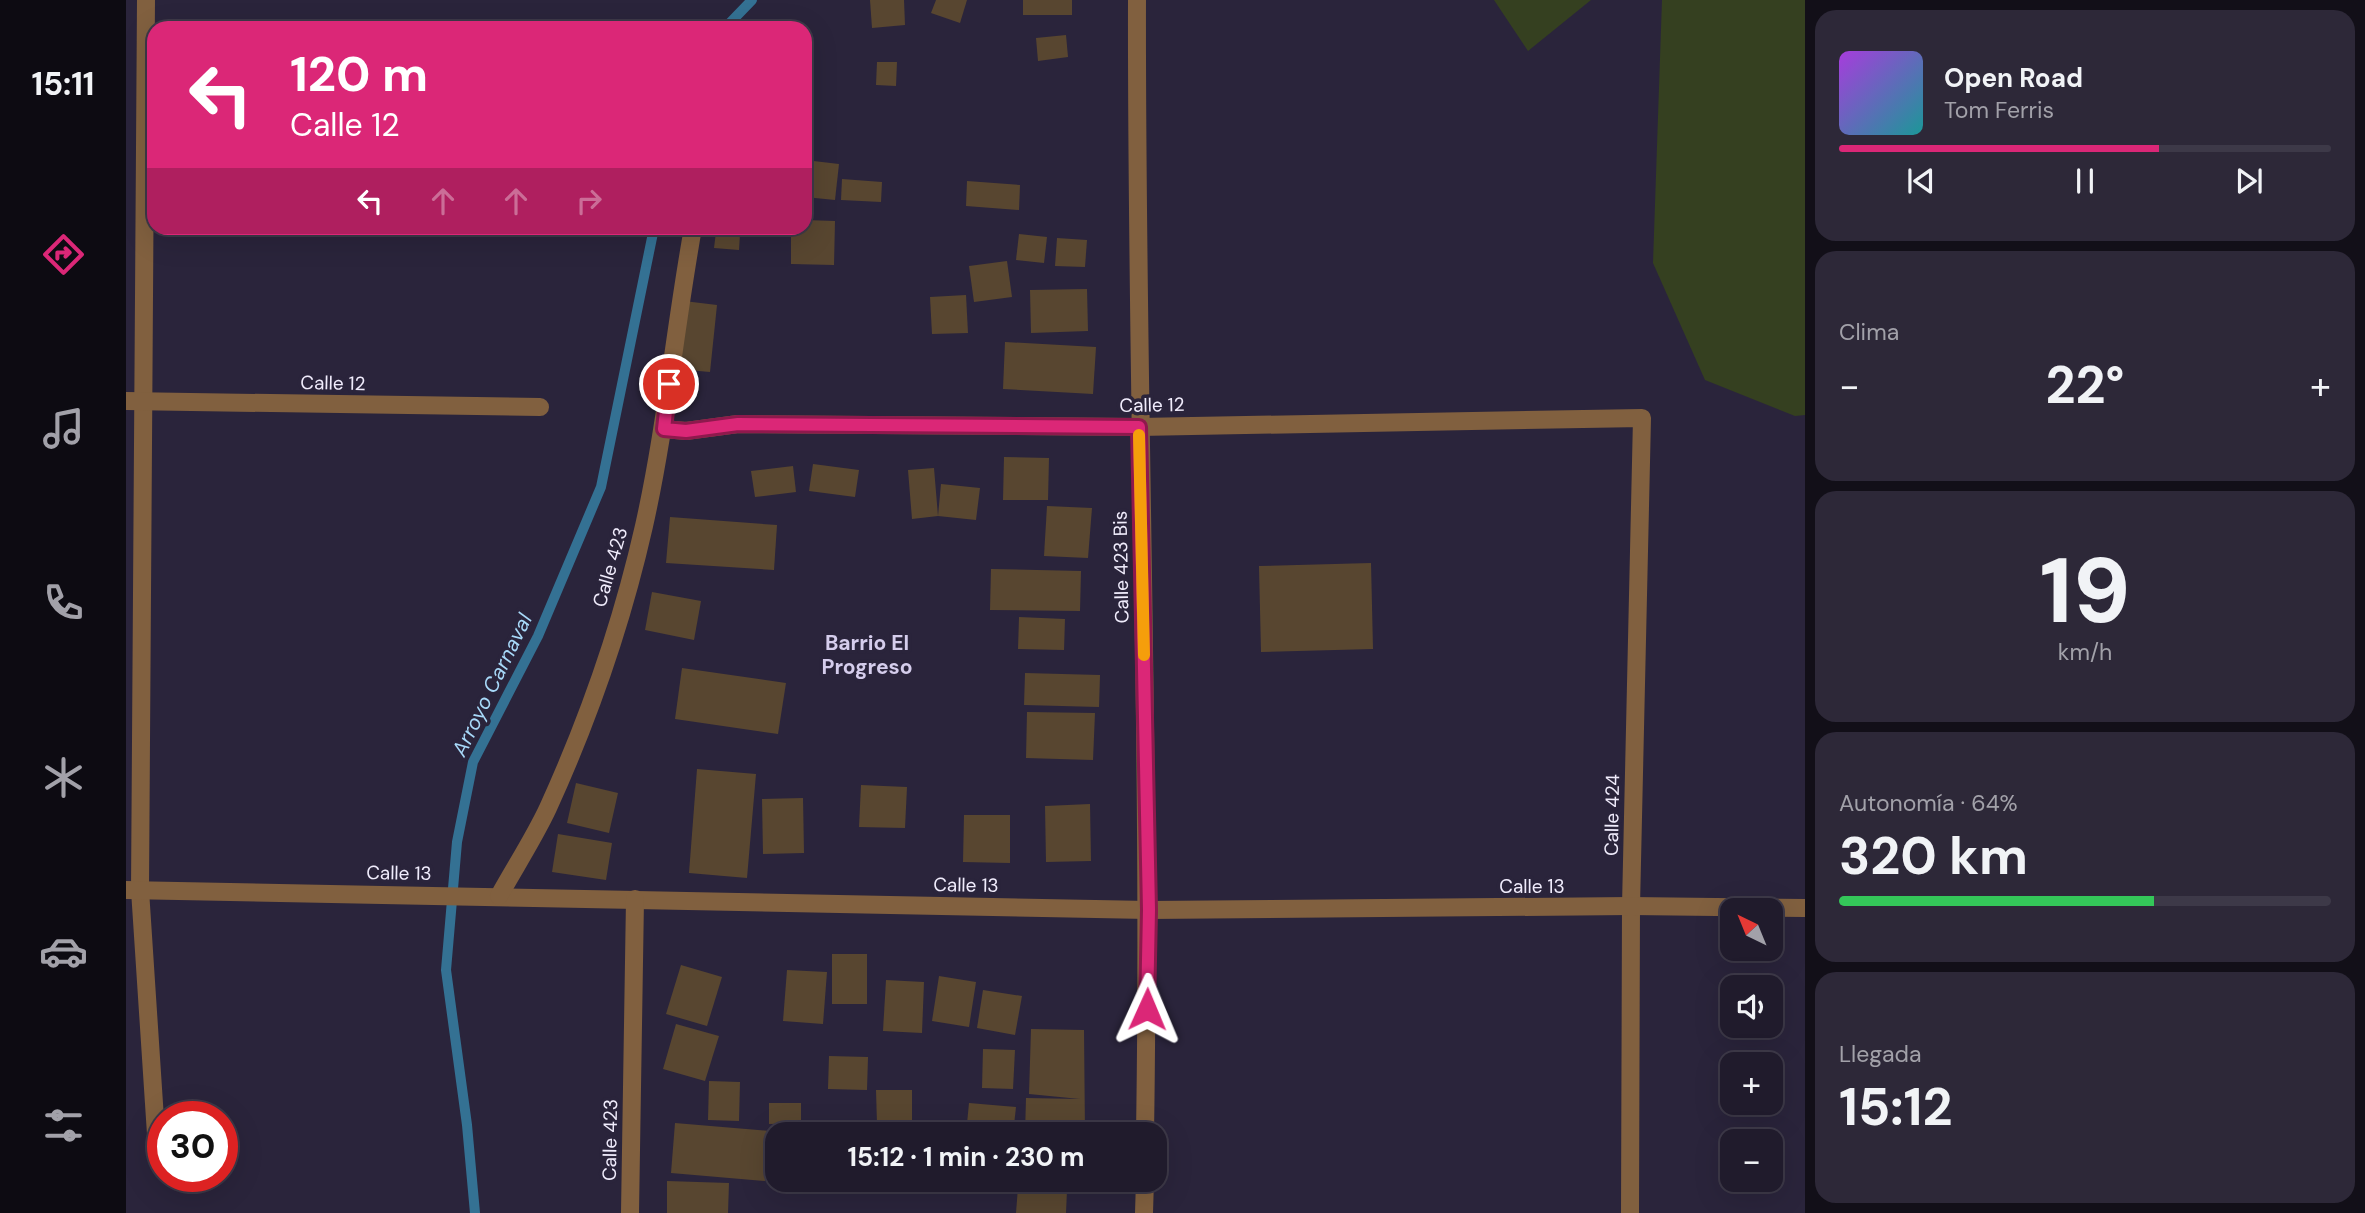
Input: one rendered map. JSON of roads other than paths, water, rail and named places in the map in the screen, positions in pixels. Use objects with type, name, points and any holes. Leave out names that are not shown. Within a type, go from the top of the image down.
[{"type":"street","points":[[146,0],[134,401],[133,890],[153,1101]]},
{"type":"street","name":"Calle 423 Bis","points":[[1137,0],[1139,427],[1149,910],[1145,1122]]},
{"type":"street","name":"Calle 423","points":[[494,896],[547,809],[598,687],[643,528],[664,429],[677,316],[692,235]]},
{"type":"street","name":"Calle 12","points":[[134,401],[540,407]]},
{"type":"street","name":"Calle 12","points":[[664,429],[686,431],[738,424],[1139,427],[1642,418]]},
{"type":"street","name":"Calle 424","points":[[1630,1213],[1631,906],[1642,418]]},
{"type":"street","name":"Calle 13","points":[[133,890],[1149,910],[1631,906],[1805,908]]},
{"type":"street","name":"Calle 423","points":[[630,1213],[635,899]]},
{"type":"street","points":[[1144,1213],[1145,1192]]},
{"type":"waterway","name":"Arroyo Carnaval","points":[[732,21],[752,0]]},
{"type":"waterway","name":"Arroyo Carnaval","points":[[475,1213],[467,1125],[446,970],[457,842],[473,762],[538,636],[601,487],[653,235]]},
{"type":"district","name":"Barrio El Progreso","points":[[867,655]]}]
